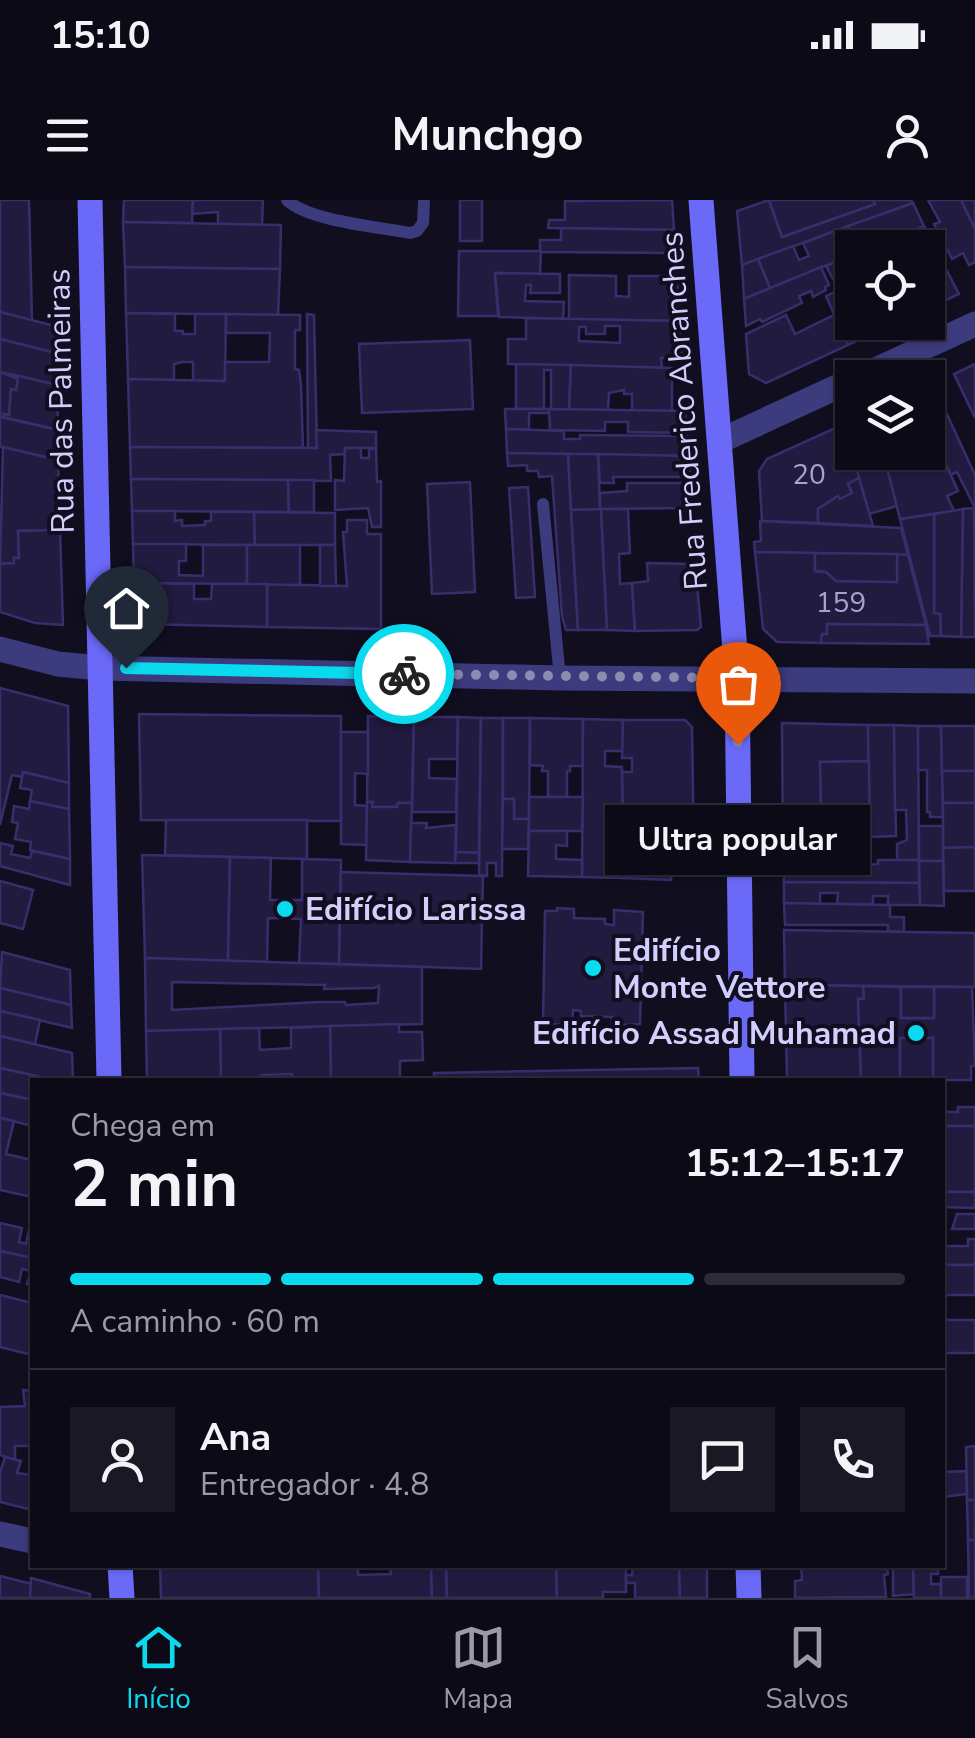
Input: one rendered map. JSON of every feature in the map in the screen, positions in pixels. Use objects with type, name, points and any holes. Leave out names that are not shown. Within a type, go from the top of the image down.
[{"type":"street","name":"Rua das Palmeiras","points":[[90,200],[109,1078]]},
{"type":"street","name":"Rua Frederico Abranches","points":[[701,200],[736,678],[742,1078]]},
{"type":"street","points":[[896,360],[975,324]]},
{"type":"street","points":[[720,441],[835,388]]},
{"type":"street","points":[[0,649],[58,664],[100,668],[560,678],[975,681]]},
{"type":"street","points":[[0,1534],[30,1542]]},
{"type":"street","points":[[120,1568],[122,1598]]},
{"type":"street","points":[[748,1568],[749,1598]]},
{"type":"lane","points":[[287,200],[293,206],[324,216],[410,233],[423,223],[424,200]]},
{"type":"lane","points":[[543,504],[560,678]]},
{"type":"building","points":[[0,200],[29,200],[32,321],[0,312]]},
{"type":"building","points":[[124,200],[193,200],[192,223],[123,222]]},
{"type":"building","points":[[193,200],[263,200],[262,225],[218,224],[218,212],[192,214]]},
{"type":"building","points":[[460,200],[482,200],[482,241],[460,241]]},
{"type":"building","points":[[672,200],[674,230],[548,228],[549,220],[565,220],[565,201]]},
{"type":"building","points":[[769,200],[782,237],[875,204],[873,200],[913,203],[742,265],[737,211]]},
{"type":"building","points":[[769,200],[873,200],[875,204],[782,237]]},
{"type":"building","points":[[928,200],[961,200],[975,229],[975,262],[969,265],[963,253],[952,259],[945,245],[945,230],[937,230],[934,224],[940,222]]},
{"type":"building","points":[[961,200],[975,200],[975,229]]},
{"type":"building","points":[[913,203],[924,226],[914,230],[850,230],[848,226]]},
{"type":"building","points":[[123,222],[281,225],[280,269],[125,267]]},
{"type":"building","points":[[561,228],[674,230],[676,253],[540,252],[540,240],[561,240]]},
{"type":"building","points":[[835,231],[835,262],[770,288],[758,259],[793,246],[799,260],[809,256],[803,243]]},
{"type":"building","points":[[459,251],[541,251],[540,274],[495,273],[498,316],[458,316]]},
{"type":"building","points":[[758,259],[770,288],[744,299],[742,265]]},
{"type":"building","points":[[835,262],[834,281],[826,266]]},
{"type":"building","points":[[125,267],[280,269],[278,315],[126,313]]},
{"type":"building","points":[[821,267],[829,285],[826,290],[813,297],[811,291],[799,296],[802,303],[746,326],[744,299]]},
{"type":"building","points":[[945,267],[959,294],[945,301]]},
{"type":"building","points":[[495,273],[560,274],[560,293],[530,293],[531,285],[526,285],[525,301],[564,302],[563,319],[499,317]]},
{"type":"building","points":[[569,275],[616,276],[616,296],[629,297],[629,276],[677,276],[680,321],[569,319]]},
{"type":"building","points":[[835,292],[835,316],[826,296]]},
{"type":"building","points":[[0,312],[55,326],[55,353],[0,339]]},
{"type":"building","points":[[126,313],[175,314],[175,331],[183,334],[195,334],[195,314],[226,314],[225,381],[193,381],[193,362],[174,364],[174,380],[128,379]]},
{"type":"building","points":[[226,314],[300,315],[300,330],[295,330],[295,369],[299,370],[301,385],[303,448],[130,447],[128,379],[225,381],[225,362],[269,362],[270,333],[226,333]]},
{"type":"building","points":[[307,314],[314,315],[317,448],[308,448]]},
{"type":"building","points":[[786,315],[795,334],[834,315],[835,340],[846,340],[848,345],[766,383],[749,374],[746,334]]},
{"type":"building","points":[[526,318],[680,321],[682,358],[661,358],[662,368],[508,364],[508,339],[526,339]],"holes":[[[605,326],[620,326],[620,343],[579,341],[579,327],[586,327],[586,334],[605,334]]]},
{"type":"building","points":[[0,339],[55,353],[57,385],[0,372]]},
{"type":"building","points":[[470,340],[473,409],[362,413],[359,344]]},
{"type":"building","points":[[516,364],[571,365],[569,410],[551,409],[551,370],[544,370],[544,409],[516,409]]},
{"type":"building","points":[[975,364],[975,418],[954,374]]},
{"type":"building","points":[[571,365],[672,368],[672,411],[632,410],[632,394],[624,394],[624,390],[609,393],[608,410],[569,410]]},
{"type":"building","points":[[0,372],[18,379],[16,390],[11,389],[9,415],[3,417],[0,417]]},
{"type":"building","points":[[15,375],[57,385],[58,430],[3,417],[9,415],[11,389],[16,390],[18,379]]},
{"type":"building","points":[[505,409],[549,409],[550,413],[529,413],[529,430],[506,429]]},
{"type":"building","points":[[549,409],[685,411],[687,433],[628,432],[628,422],[605,422],[605,431],[550,430]]},
{"type":"building","points":[[945,410],[975,475],[975,508],[957,472],[950,475],[945,463]]},
{"type":"building","points":[[0,417],[58,430],[58,460],[0,447]]},
{"type":"building","points":[[835,428],[835,470],[857,470],[859,478],[848,484],[852,493],[840,499],[838,496],[818,509],[818,523],[762,521],[759,471],[767,459]]},
{"type":"building","points":[[506,429],[564,431],[564,439],[580,439],[580,435],[687,436],[689,456],[507,453]]},
{"type":"building","points":[[316,430],[376,432],[376,448],[345,448],[345,454],[330,455],[331,481],[131,479],[130,447],[317,448]]},
{"type":"building","points":[[3,447],[58,460],[60,530],[18,531],[19,558],[14,558],[14,563],[0,564]]},
{"type":"building","points":[[345,448],[361,448],[361,458],[369,458],[369,449],[376,448],[381,527],[372,527],[368,508],[335,510],[335,480],[344,481]]},
{"type":"building","points":[[507,453],[568,454],[578,630],[566,630],[562,616],[552,476],[539,477],[538,471],[527,471],[527,465],[508,466]]},
{"type":"building","points":[[568,454],[598,454],[600,509],[571,510]]},
{"type":"building","points":[[598,454],[689,456],[690,477],[613,477],[614,483],[600,483]]},
{"type":"building","points":[[945,462],[958,491],[947,496],[954,511],[900,519],[888,470],[945,470]]},
{"type":"building","points":[[857,470],[888,470],[897,506],[869,514]]},
{"type":"building","points":[[859,478],[873,526],[818,523],[818,509],[838,496],[840,499],[852,493],[848,484]]},
{"type":"building","points":[[131,479],[288,480],[289,512],[132,511]]},
{"type":"building","points":[[288,480],[314,480],[314,512],[289,512]]},
{"type":"building","points":[[470,482],[475,592],[432,594],[427,484]]},
{"type":"building","points":[[627,483],[690,483],[691,508],[600,509],[600,493],[627,491]]},
{"type":"building","points":[[528,487],[535,597],[516,598],[509,488]]},
{"type":"building","points":[[974,508],[975,637],[961,637],[963,509]]},
{"type":"building","points":[[601,509],[607,630],[578,630],[571,510]]},
{"type":"building","points":[[601,509],[628,509],[630,553],[619,554],[620,584],[632,583],[635,631],[607,630]]},
{"type":"building","points":[[963,509],[961,637],[941,636],[940,614],[934,613],[934,514]]},
{"type":"building","points":[[132,511],[175,511],[175,521],[182,520],[182,526],[205,525],[205,521],[211,521],[211,512],[254,512],[255,545],[133,544]]},
{"type":"building","points":[[254,512],[335,513],[335,545],[255,545]]},
{"type":"building","points":[[934,514],[934,613],[940,614],[941,636],[930,636],[900,519]]},
{"type":"building","points":[[347,520],[367,520],[367,534],[381,534],[381,629],[267,627],[267,584],[347,586],[343,532],[347,532]]},
{"type":"building","points":[[760,521],[901,528],[908,555],[755,552],[754,542],[761,541]]},
{"type":"building","points":[[60,530],[63,625],[35,623],[0,612],[0,564],[14,563],[14,558],[19,558],[18,531]]},
{"type":"building","points":[[133,544],[186,544],[186,561],[179,561],[179,575],[203,576],[203,545],[247,545],[247,584],[134,583]]},
{"type":"building","points":[[247,545],[300,545],[300,585],[247,584]]},
{"type":"building","points":[[320,545],[335,545],[336,586],[320,586]]},
{"type":"building","points":[[755,552],[815,553],[815,571],[826,572],[836,581],[897,582],[897,554],[908,555],[926,625],[827,624],[827,634],[822,634],[821,643],[777,642],[763,629]]},
{"type":"building","points":[[815,553],[897,554],[897,582],[836,581],[826,572],[815,571]]},
{"type":"building","points":[[647,563],[695,564],[701,627],[635,631],[632,583],[648,581]]},
{"type":"building","points":[[134,583],[194,584],[194,599],[211,599],[212,584],[267,584],[267,627],[142,624],[134,615]]},
{"type":"building","points":[[827,624],[926,625],[929,644],[821,643],[822,634],[827,634]]},
{"type":"building","points":[[0,688],[68,706],[69,783],[23,772],[22,777],[12,775],[0,825]]},
{"type":"building","points":[[139,714],[341,716],[341,821],[141,820]]},
{"type":"building","points":[[368,716],[414,717],[412,803],[372,807],[373,802],[367,802]]},
{"type":"building","points":[[414,717],[458,717],[457,759],[429,759],[429,778],[457,779],[456,812],[412,812]]},
{"type":"building","points":[[458,717],[481,718],[479,853],[456,852]]},
{"type":"building","points":[[481,718],[503,718],[502,876],[496,876],[496,863],[487,863],[487,876],[479,875]]},
{"type":"building","points":[[503,718],[530,718],[529,819],[514,819],[514,799],[503,799]]},
{"type":"building","points":[[530,718],[583,719],[583,766],[570,766],[567,771],[567,797],[548,797],[548,771],[542,771],[543,766],[530,765]]},
{"type":"building","points":[[583,719],[623,720],[623,751],[605,751],[605,766],[622,767],[623,878],[582,877]]},
{"type":"building","points":[[623,720],[685,720],[692,727],[694,851],[622,851],[623,827],[631,828],[632,810],[623,810],[622,772],[632,772],[632,758],[622,758]]},
{"type":"building","points":[[782,723],[868,725],[869,761],[820,762],[822,843],[850,840],[850,859],[783,858]]},
{"type":"building","points":[[868,725],[894,725],[896,836],[869,837]]},
{"type":"building","points":[[894,725],[918,726],[919,860],[897,860],[897,844],[907,840],[906,810],[895,810]]},
{"type":"building","points":[[918,726],[941,726],[943,817],[930,817],[927,812],[927,770],[918,770]]},
{"type":"building","points":[[941,726],[975,726],[975,771],[942,771]]},
{"type":"building","points":[[341,732],[368,732],[368,774],[355,773],[355,805],[367,806],[367,845],[341,844]]},
{"type":"building","points":[[869,761],[870,859],[850,859],[850,840],[822,843],[820,762]]},
{"type":"building","points":[[942,771],[975,771],[975,803],[943,803]]},
{"type":"building","points":[[23,772],[69,783],[69,809],[30,801],[32,790],[20,788]]},
{"type":"building","points":[[529,797],[583,797],[582,831],[529,831]]},
{"type":"building","points":[[503,799],[514,799],[514,819],[529,819],[528,849],[502,849]]},
{"type":"building","points":[[30,801],[69,809],[70,859],[30,850],[31,842],[15,839],[18,823],[12,822],[14,806],[29,809]]},
{"type":"building","points":[[367,802],[373,802],[372,807],[412,803],[410,862],[366,860]]},
{"type":"building","points":[[943,803],[975,803],[975,847],[943,848]]},
{"type":"building","points":[[166,820],[307,820],[307,859],[165,855]]},
{"type":"building","points":[[411,823],[427,823],[426,828],[456,825],[455,863],[410,862]]},
{"type":"building","points":[[919,826],[943,826],[943,861],[919,861]]},
{"type":"building","points":[[529,831],[567,831],[567,846],[556,845],[556,859],[582,860],[582,877],[528,876]]},
{"type":"building","points":[[0,843],[13,846],[11,854],[30,858],[32,851],[70,859],[70,885],[0,866]]},
{"type":"building","points":[[975,847],[975,891],[944,891],[943,848]]},
{"type":"building","points":[[622,851],[694,851],[695,870],[672,870],[671,880],[623,878]]},
{"type":"building","points":[[456,852],[479,853],[479,863],[455,863]]},
{"type":"building","points":[[142,855],[230,857],[228,961],[145,958]]},
{"type":"building","name":"Edifício Larissa","points":[[230,857],[271,858],[270,900],[302,900],[302,859],[341,860],[339,964],[299,963],[301,919],[268,918],[267,962],[228,961]]},
{"type":"building","points":[[783,858],[854,859],[854,867],[878,864],[878,860],[919,860],[919,883],[784,882]]},
{"type":"building","points":[[919,861],[943,861],[944,906],[920,905]]},
{"type":"building","points":[[341,872],[483,876],[481,969],[339,964]]},
{"type":"building","points":[[0,881],[33,890],[23,929],[0,923]]},
{"type":"building","points":[[784,882],[919,883],[920,905],[888,905],[888,896],[873,896],[873,904],[837,904],[838,893],[820,893],[820,904],[784,903]]},
{"type":"building","points":[[784,903],[890,905],[890,917],[904,917],[904,932],[888,931],[888,925],[785,925]]},
{"type":"building","name":"Edifício Monte Vettore","points":[[574,909],[574,918],[605,919],[605,924],[614,925],[614,910],[643,912],[640,1024],[612,1026],[612,1017],[581,1016],[581,1011],[573,1010],[572,1026],[543,1023],[545,911]]},
{"type":"building","points":[[784,930],[975,933],[975,987],[785,985]]},
{"type":"building","points":[[2,952],[70,970],[71,1005],[0,988]]},
{"type":"building","points":[[145,958],[422,967],[422,1024],[146,1031]],"holes":[[[172,982],[325,985],[324,989],[379,986],[378,1003],[319,1002],[172,1010]]]},
{"type":"building","points":[[785,985],[863,986],[864,999],[858,999],[861,1078],[787,1078]]},
{"type":"building","name":"Edifício Assad Muhamad","points":[[863,986],[901,987],[901,1018],[934,1018],[934,987],[972,987],[975,1066],[971,1066],[971,1080],[933,1078],[933,1038],[900,1038],[900,1078],[861,1078],[858,999],[864,999]]},
{"type":"building","points":[[901,987],[934,987],[934,1018],[901,1018]]},
{"type":"building","points":[[0,988],[71,1005],[72,1028],[0,1011]]},
{"type":"building","points":[[0,1011],[40,1020],[35,1044],[0,1036]]},
{"type":"building","points":[[399,1024],[399,1032],[422,1032],[423,1060],[400,1061],[400,1078],[331,1078],[330,1026]]},
{"type":"building","points":[[330,1026],[331,1078],[292,1078],[292,1074],[221,1078],[220,1029],[259,1028],[260,1050],[291,1048],[291,1028]]},
{"type":"building","points":[[220,1029],[221,1078],[147,1078],[146,1031]]},
{"type":"building","points":[[0,1036],[72,1053],[73,1078],[45,1078],[0,1068]]},
{"type":"building","points":[[900,1038],[933,1038],[933,1078],[900,1078]]},
{"type":"building","points":[[0,1068],[45,1078],[30,1078],[30,1100],[0,1093]]},
{"type":"building","points":[[698,1068],[699,1078],[434,1078],[434,1073]]},
{"type":"building","points":[[0,1093],[30,1100],[30,1126],[0,1118]]},
{"type":"building","points":[[958,1107],[975,1107],[975,1126],[945,1126],[945,1112],[958,1112]]},
{"type":"building","points":[[0,1118],[14,1121],[6,1154],[30,1160],[30,1197],[0,1190]]},
{"type":"building","points":[[945,1126],[975,1126],[975,1192],[945,1192]]},
{"type":"building","points":[[945,1192],[975,1192],[975,1208],[945,1207]]},
{"type":"building","points":[[957,1214],[975,1214],[975,1229],[952,1229]]},
{"type":"building","points":[[0,1223],[22,1228],[19,1242],[26,1244],[30,1230],[30,1258],[0,1251]]},
{"type":"building","points":[[968,1239],[975,1239],[975,1265],[945,1265],[945,1246],[968,1246]]},
{"type":"building","points":[[0,1251],[30,1258],[30,1271],[22,1269],[19,1282],[0,1277]]},
{"type":"building","points":[[945,1265],[975,1265],[975,1295],[945,1295]]},
{"type":"building","points":[[0,1295],[30,1302],[30,1354],[0,1347]]},
{"type":"building","points":[[945,1320],[975,1320],[975,1353],[945,1353]]},
{"type":"building","points":[[23,1390],[30,1391],[30,1446],[15,1446],[15,1460],[0,1455],[0,1407],[25,1406]]},
{"type":"building","points":[[975,1446],[975,1500],[967,1500],[966,1447]]},
{"type":"building","points":[[5,1457],[21,1461],[17,1473],[30,1475],[30,1510],[0,1502],[0,1473]]},
{"type":"building","points":[[966,1471],[967,1494],[945,1497],[945,1472]]},
{"type":"building","points":[[967,1500],[975,1500],[975,1540],[968,1540]]},
{"type":"building","points":[[968,1540],[975,1540],[975,1598],[969,1598]]},
{"type":"building","points":[[160,1568],[318,1568],[319,1598],[161,1598]]},
{"type":"building","points":[[318,1568],[358,1568],[358,1575],[391,1574],[390,1568],[431,1568],[432,1598],[319,1598]]},
{"type":"building","points":[[431,1568],[446,1568],[447,1598],[432,1598]]},
{"type":"building","points":[[446,1568],[556,1568],[557,1598],[447,1598]]},
{"type":"building","points":[[556,1568],[626,1568],[626,1592],[603,1592],[603,1598],[557,1598]]},
{"type":"building","points":[[633,1568],[679,1568],[680,1598],[635,1598],[635,1583],[626,1583],[626,1575],[632,1575]]},
{"type":"building","points":[[679,1568],[707,1568],[707,1598],[680,1598]]},
{"type":"building","points":[[801,1568],[887,1568],[888,1574],[884,1575],[886,1597],[795,1598],[795,1581],[802,1580]]},
{"type":"building","points":[[893,1568],[913,1568],[914,1594],[893,1596]]},
{"type":"building","points":[[913,1568],[938,1568],[938,1574],[931,1574],[931,1584],[941,1584],[941,1598],[914,1598]]},
{"type":"building","points":[[0,1576],[84,1597],[84,1598],[0,1598]]},
{"type":"building","points":[[941,1577],[967,1577],[967,1598],[941,1598]]},
{"type":"building","points":[[31,1578],[90,1594],[90,1598],[30,1598]]},
{"type":"way so far","points":[[404,674],[736,678],[738,744]]},
{"type":"place","name":"Ultra popular","points":[[738,744]]},
{"type":"place","name":"Edifício Larissa","points":[[285,909]]},
{"type":"place","name":"Edifício Monte Vettore","points":[[593,968]]},
{"type":"place","name":"Edifício Assad Muhamad","points":[[916,1033]]},
{"type":"route","points":[[126,668],[404,674]]}]
